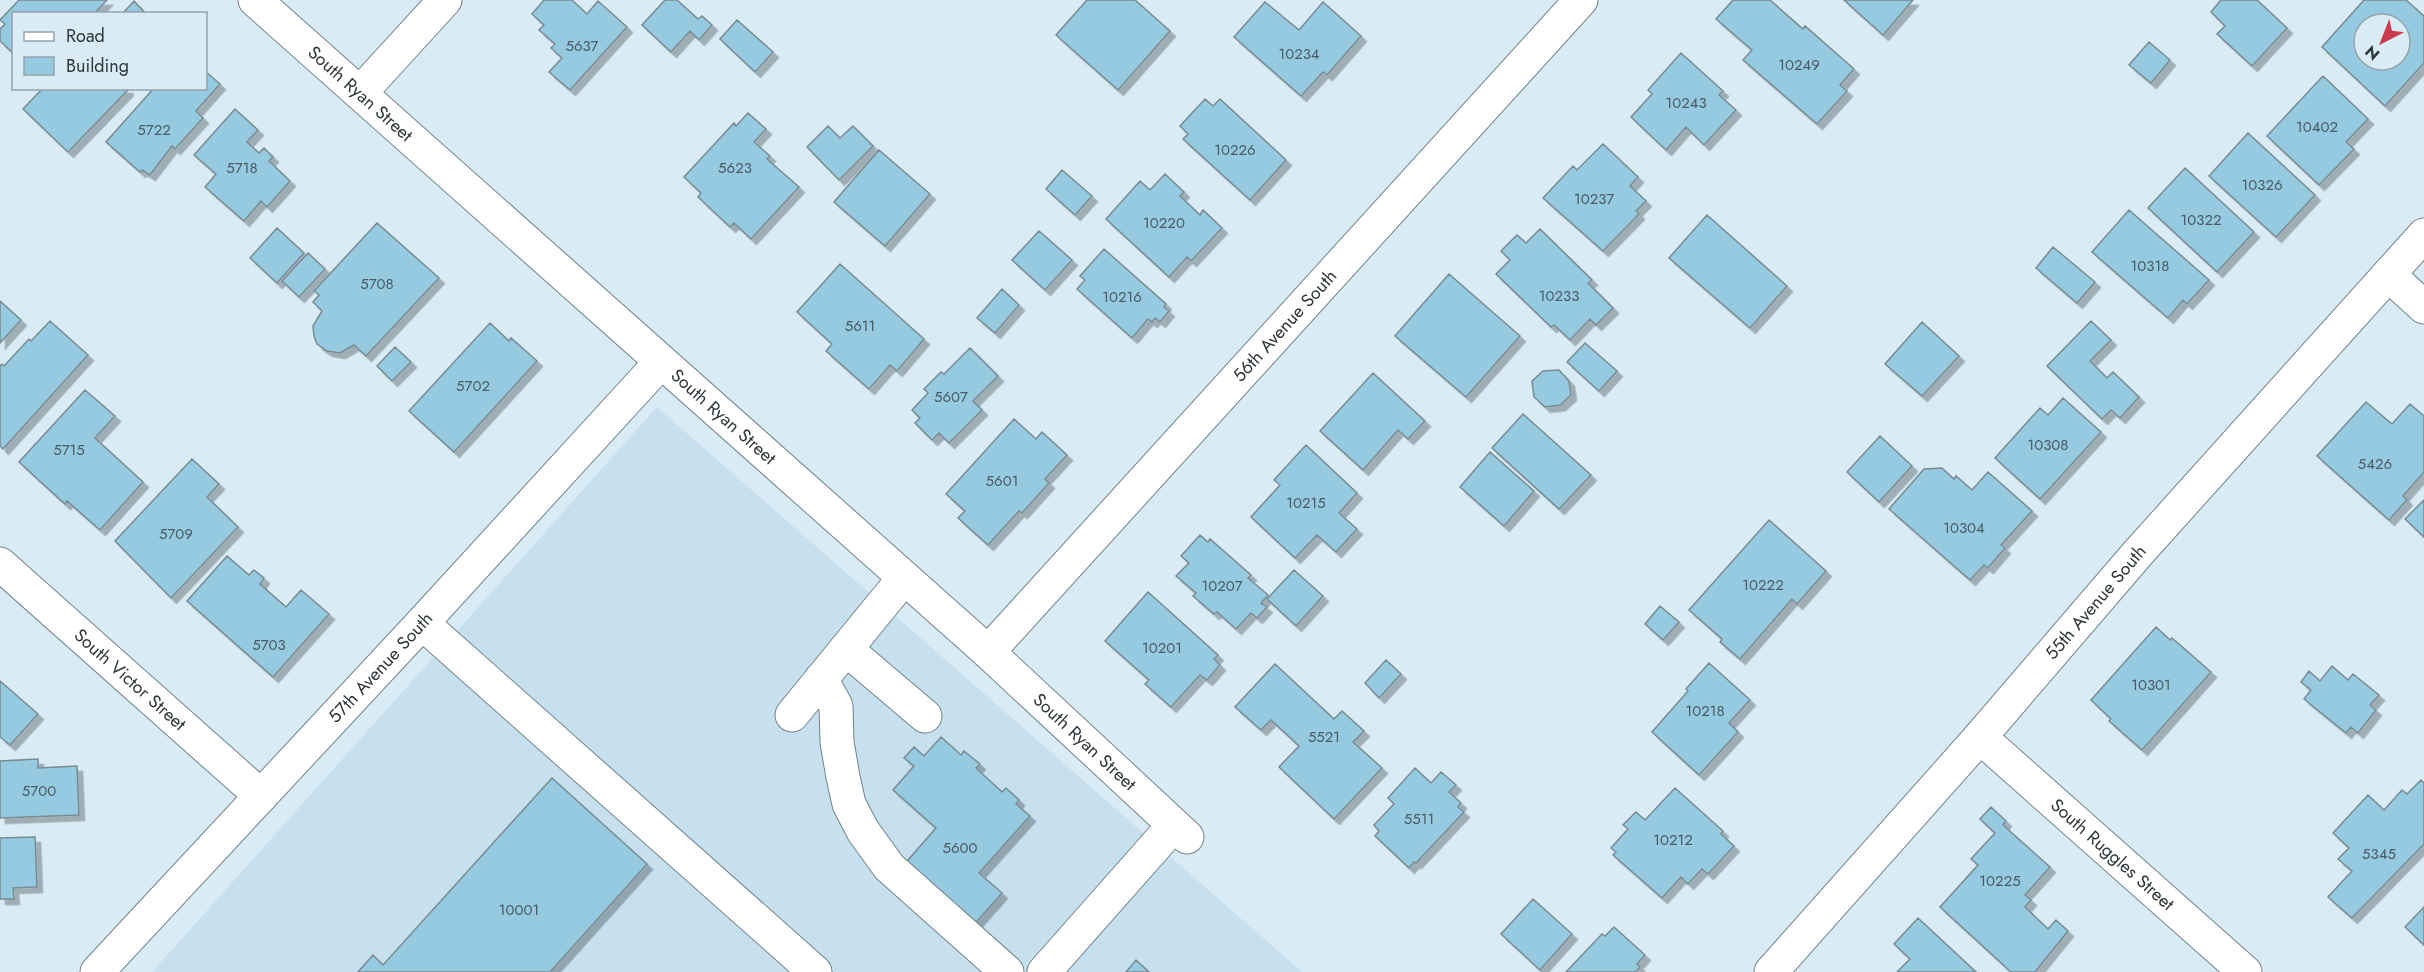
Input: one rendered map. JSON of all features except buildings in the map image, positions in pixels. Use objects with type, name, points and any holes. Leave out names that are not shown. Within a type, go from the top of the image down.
[{"type":"street","name":"South Ryan Street","points":[[255,0],[988,652],[1180,831],[1044,972]]},
{"type":"street","points":[[360,93],[445,0]]},
{"type":"street","name":"56th Avenue South","points":[[988,652],[1581,0]]},
{"type":"street","name":"55th Avenue South","points":[[1771,972],[1980,737],[2138,554],[2424,235]]},
{"type":"street","points":[[2389,274],[2424,307]]},
{"type":"street","name":"57th Avenue South","points":[[97,972],[661,362]]},
{"type":"street","name":"South Victor Street","points":[[0,564],[261,796]]},
{"type":"street","points":[[792,715],[904,578]]},
{"type":"street","points":[[422,623],[815,972]]},
{"type":"street","points":[[846,649],[925,716]]},
{"type":"street","points":[[821,679],[836,706],[837,742],[843,777],[849,804],[863,831],[889,867],[1006,972]]},
{"type":"street","name":"South Ruggles Street","points":[[1980,737],[2246,972]]},
{"type":"shaded area","points":[[657,407],[1302,972],[152,972]]}]
